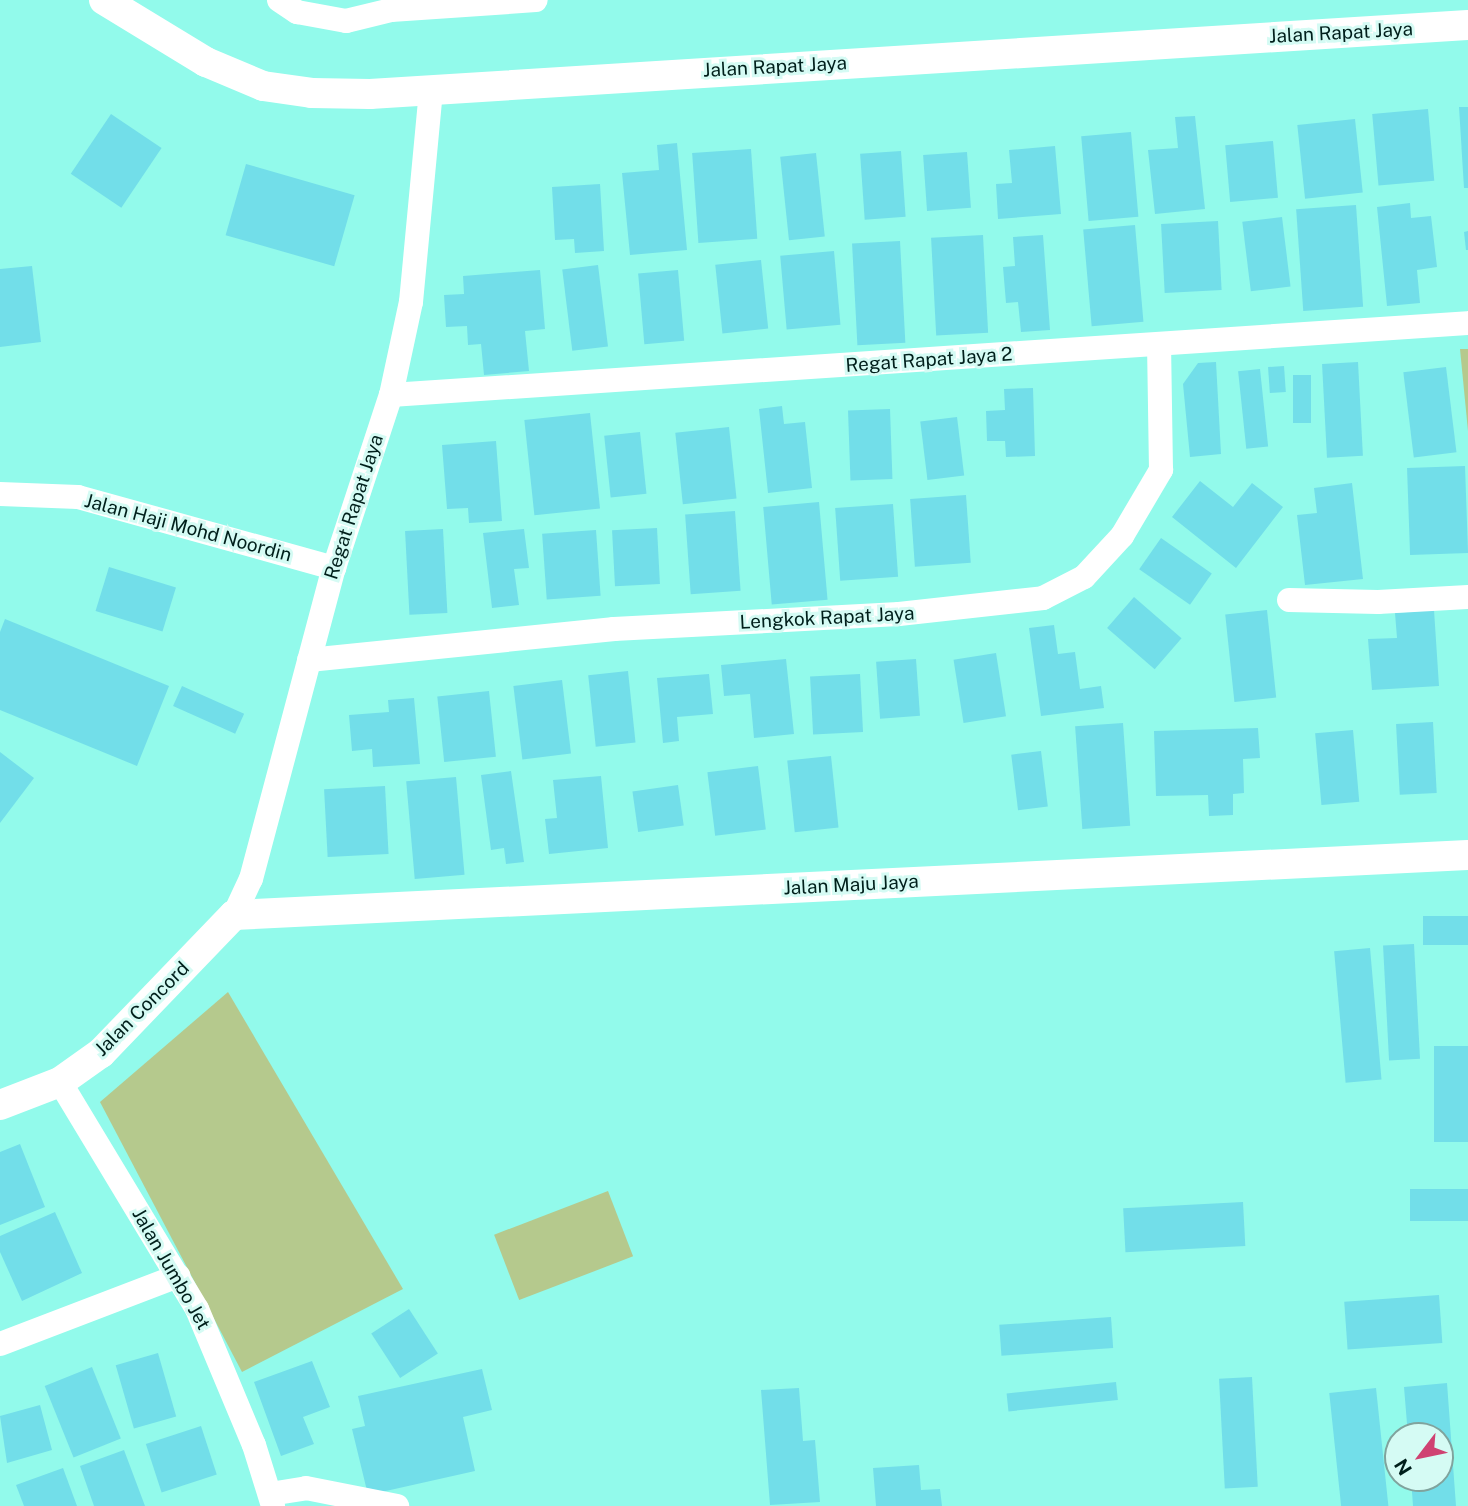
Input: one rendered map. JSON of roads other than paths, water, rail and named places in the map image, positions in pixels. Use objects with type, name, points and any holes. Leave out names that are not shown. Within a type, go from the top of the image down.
[{"type":"street","name":"Jalan Rapat Jaya","points":[[104,0],[206,62],[263,86],[312,93],[431,90],[1468,25]]},
{"type":"street","points":[[279,0],[297,12],[346,21],[394,5],[536,0]]},
{"type":"street","name":"Regat Rapat Jaya","points":[[234,915],[251,879],[334,568],[391,394],[411,302],[431,90]]},
{"type":"street","name":"Regat Rapat Jaya 2","points":[[391,394],[1468,323]]},
{"type":"street","name":"Lengkok Rapat Jaya","points":[[309,660],[614,629],[899,614],[1044,598],[1084,577],[1112,547],[1161,470],[1159,345]]},
{"type":"street","name":"Jalan Haji Mohd Noordin","points":[[0,494],[78,497],[334,568]]},
{"type":"street","points":[[1289,600],[1378,602],[1468,597]]},
{"type":"street","name":"Jalan Maju Jaya","points":[[234,915],[1468,855]]},
{"type":"street","name":"Jalan Concord","points":[[0,1105],[60,1082],[101,1053],[234,915]]},
{"type":"street","name":"Jalan Jumbo Jet","points":[[60,1082],[177,1276],[213,1345],[271,1500]]},
{"type":"street","points":[[0,1344],[177,1276]]},
{"type":"street","points":[[271,1500],[306,1488],[397,1506]]}]
